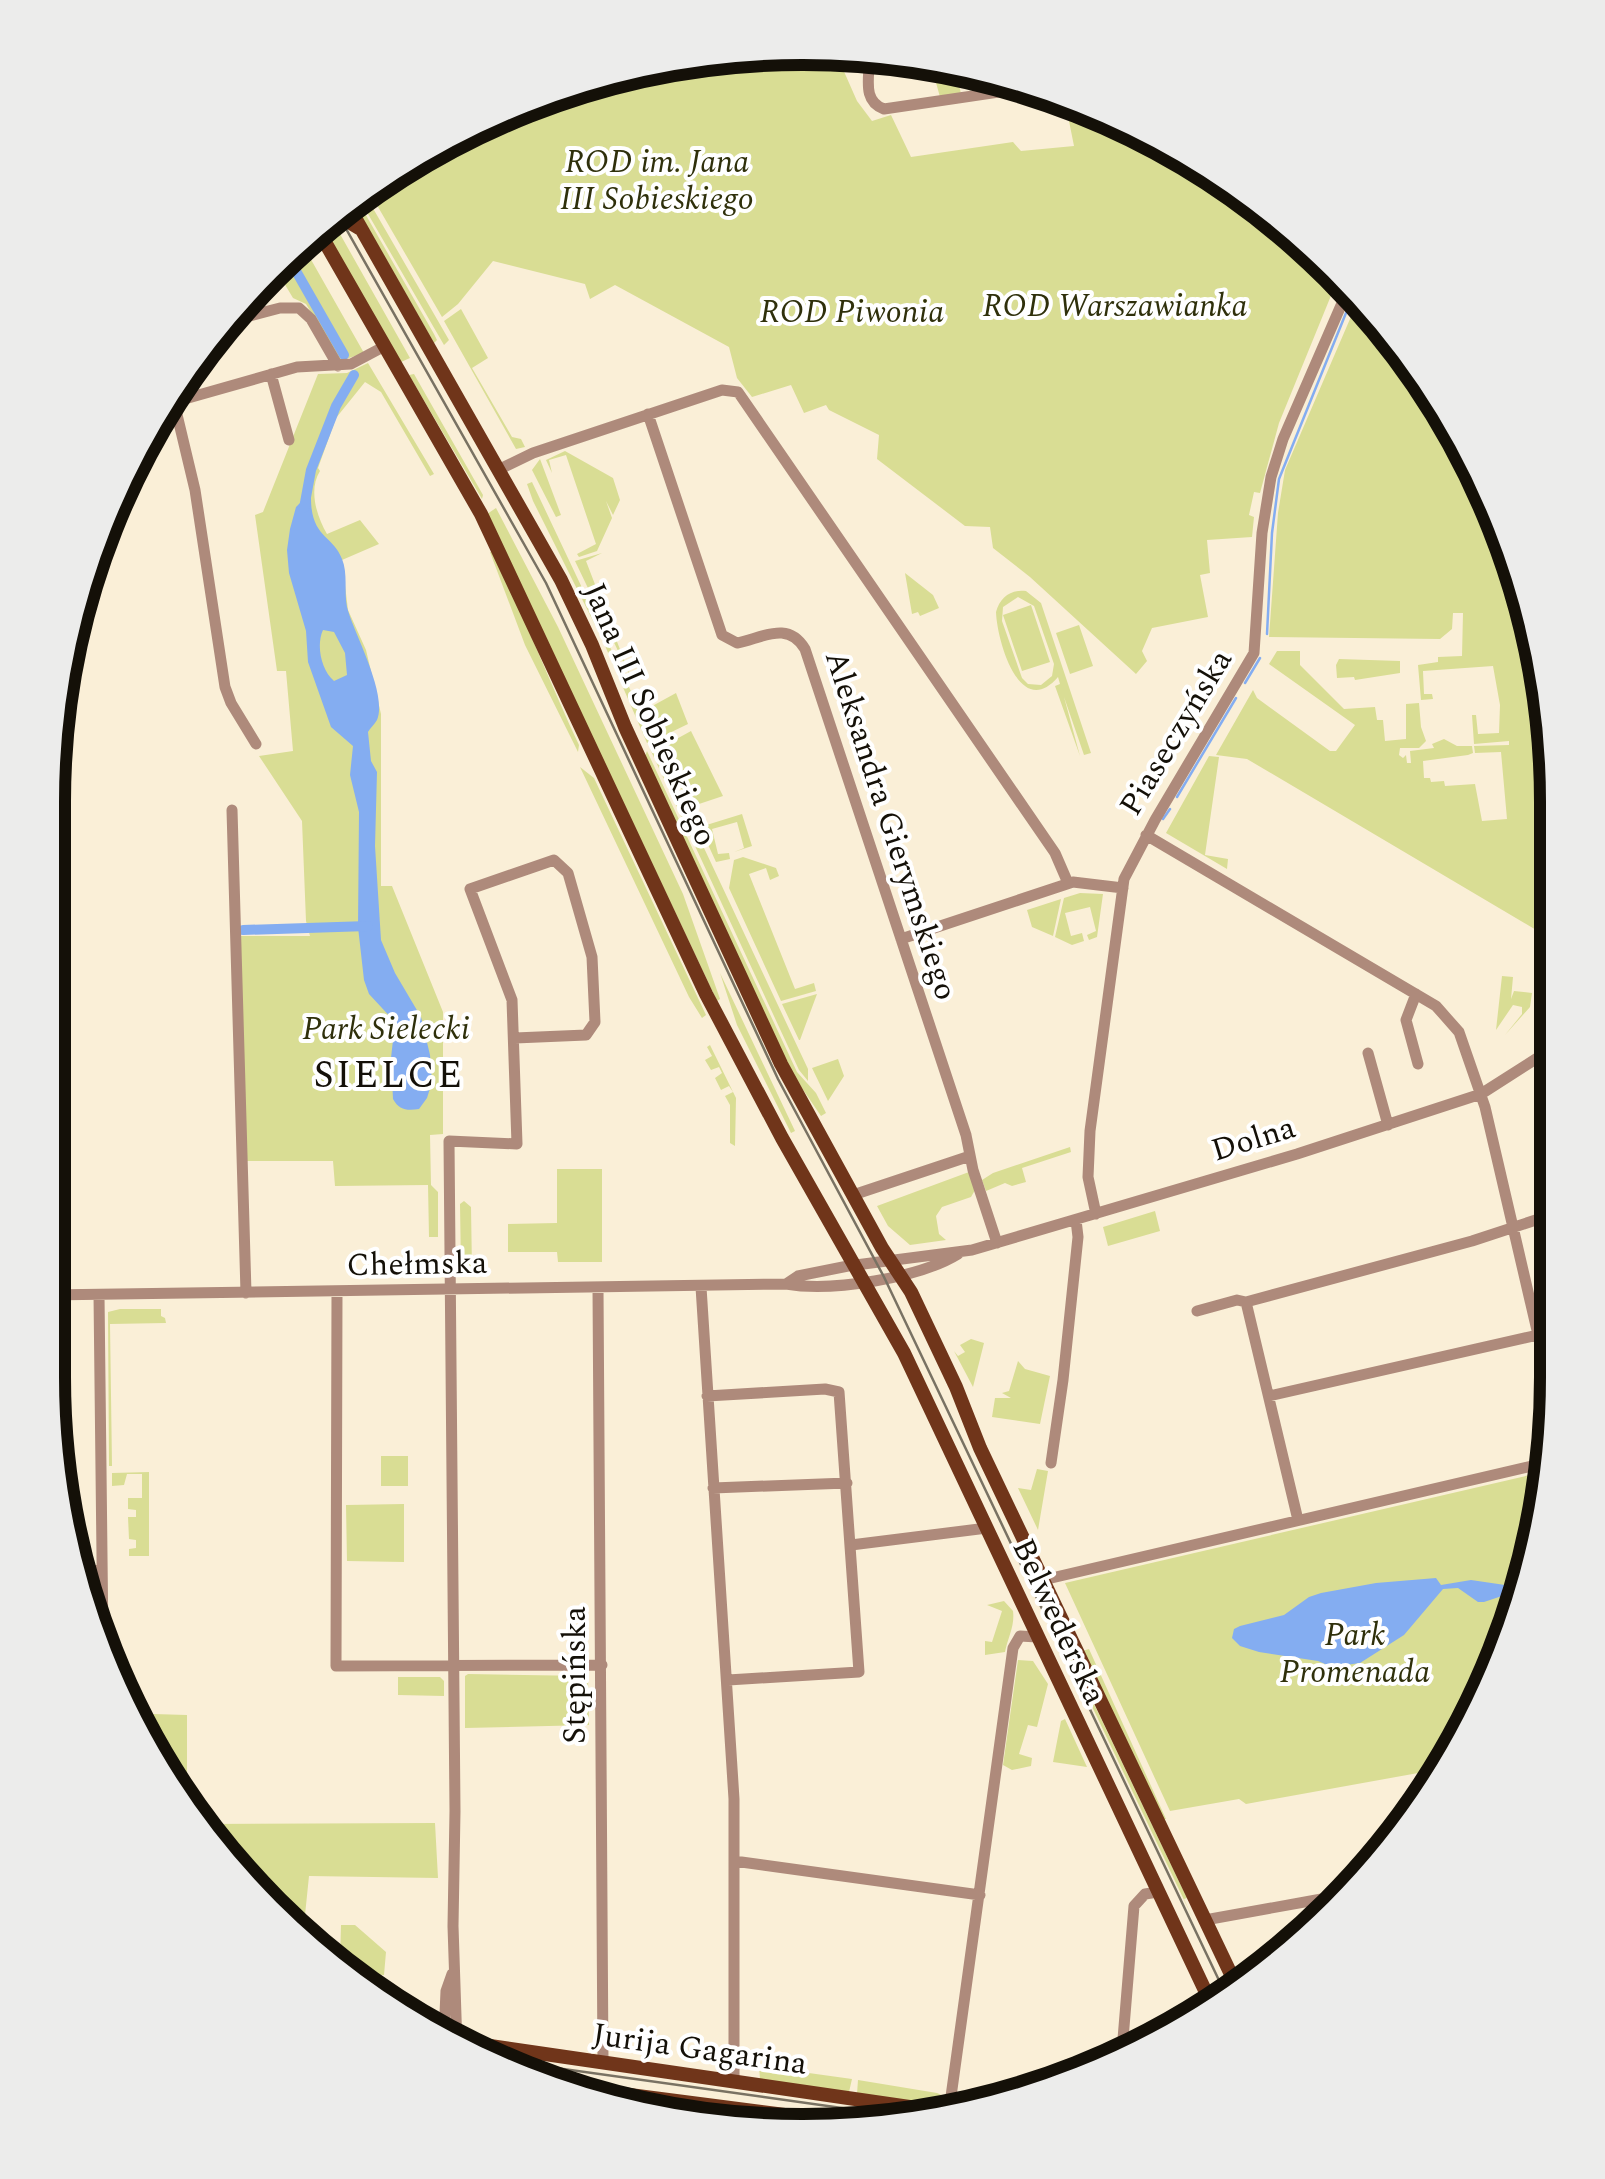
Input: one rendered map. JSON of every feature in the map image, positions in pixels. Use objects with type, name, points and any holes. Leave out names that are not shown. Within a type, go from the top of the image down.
[{"type":"main road","name":"Jana III Sobieskiego","points":[[355,216],[500,470],[588,635],[629,737],[782,1064],[889,1259]]},
{"type":"main road","points":[[348,222],[364,232]]},
{"type":"main road","name":"Jana III Sobieskiego","points":[[324,241],[496,545],[698,977],[853,1265]]},
{"type":"main road","name":"Belwederska","points":[[889,1259],[959,1392],[980,1448],[1232,1976]]},
{"type":"main road","name":"Belwederska","points":[[853,1265],[904,1352],[1206,1993]]},
{"type":"main road","name":"Jurija Gagarina","points":[[496,2047],[911,2106]]},
{"type":"main road","name":"Jurija Gagarina","points":[[694,2106],[729,2110]]},
{"type":"street","points":[[870,69],[869,96],[884,109],[1000,92]]},
{"type":"street","name":"Piaseczyńska","points":[[1096,1214],[1088,1177],[1090,1122],[1127,869],[1254,653],[1262,533],[1272,478],[1292,418],[1343,301]]},
{"type":"street","points":[[248,316],[298,308],[312,320],[338,366]]},
{"type":"street","points":[[186,399],[305,366],[355,362],[385,346]]},
{"type":"street","points":[[271,374],[290,440]]},
{"type":"street","points":[[500,470],[648,414],[728,389],[742,397],[1054,852],[1068,883]]},
{"type":"street","points":[[177,413],[195,490],[225,687],[256,744]]},
{"type":"street","name":"Aleksandra Gierymskiego","points":[[648,414],[722,635],[741,643],[780,632],[796,636],[802,644],[966,1135],[996,1244]]},
{"type":"street","points":[[232,810],[246,1293]]},
{"type":"street","points":[[1146,835],[1416,994],[1454,1023],[1481,1094],[1540,1343]]},
{"type":"street","points":[[452,2025],[454,1665],[449,1141],[517,1144],[512,1000],[470,889],[554,860],[568,873],[592,957],[595,1022],[586,1034],[514,1038]]},
{"type":"street","points":[[901,939],[1068,883],[1123,888]]},
{"type":"street","points":[[1416,994],[1406,1020],[1418,1064]]},
{"type":"street","points":[[1368,1053],[1388,1125]]},
{"type":"street","name":"Dolna","points":[[862,1280],[940,1264],[958,1254],[1388,1125],[1481,1094],[1540,1056]]},
{"type":"street","points":[[853,1195],[970,1156]]},
{"type":"street","points":[[1196,1311],[1237,1300],[1246,1302],[1540,1218]]},
{"type":"street","points":[[1051,1464],[1064,1380],[1078,1238],[1076,1220]]},
{"type":"street","name":"Dolna","points":[[889,1259],[958,1254]]},
{"type":"street","name":"Chełmska","points":[[786,1284],[798,1276],[889,1259]]},
{"type":"street","name":"Chełmska","points":[[65,1296],[786,1284],[808,1287],[862,1280]]},
{"type":"street","points":[[701,1287],[728,1680],[734,1860],[734,2080]]},
{"type":"street","name":"Stępińska","points":[[598,1288],[603,2062]]},
{"type":"street","points":[[337,1292],[336,1666],[602,1664]]},
{"type":"street","points":[[99,1295],[103,1609]]},
{"type":"street","points":[[1246,1302],[1298,1520]]},
{"type":"street","points":[[1269,1396],[1538,1334]]},
{"type":"street","points":[[707,1396],[835,1390],[841,1401],[859,1672],[728,1680]]},
{"type":"street","points":[[1043,1580],[1535,1465]]},
{"type":"street","points":[[713,1488],[847,1483]]},
{"type":"street","points":[[851,1545],[987,1528]]},
{"type":"street","points":[[90,1568],[102,1565]]},
{"type":"street","points":[[948,2100],[1014,1644],[1020,1636],[1036,1637]]},
{"type":"street","points":[[734,1860],[980,1895]]},
{"type":"street","points":[[1123,2041],[1134,1906],[1145,1894],[1158,1892]]},
{"type":"street","points":[[1205,1920],[1323,1899]]},
{"type":"green space","points":[[802,65],[843,67],[857,101],[872,121],[891,115],[911,157],[1013,142],[1021,151],[1074,146],[1068,114],[1085,121],[1129,141],[1212,189],[1289,248],[1333,291],[1279,423],[1260,493],[1254,492],[1249,515],[1254,517],[1252,537],[1207,540],[1210,573],[1200,575],[1208,617],[1152,628],[1142,651],[1147,661],[1136,674],[993,548],[990,527],[965,526],[877,459],[879,435],[826,405],[804,413],[791,385],[752,397],[737,378],[729,347],[615,285],[590,299],[585,284],[493,261],[458,304],[442,317],[375,202],[393,189],[476,141],[565,104],[706,71]]},
{"type":"green space","points":[[934,77],[958,82],[961,94],[940,97]]},
{"type":"green space","points":[[371,205],[449,340],[444,345],[365,209]]},
{"type":"green space","points":[[363,210],[434,334],[434,343],[360,213]]},
{"type":"green space","points":[[337,231],[410,358],[401,362],[329,238]]},
{"type":"green space","points":[[308,255],[364,353],[340,361],[306,304],[293,298],[282,280]]},
{"type":"green space","points":[[461,309],[488,358],[472,368],[512,437],[521,439],[525,447],[516,449],[444,321]]},
{"type":"green space","points":[[1353,312],[1388,354],[1441,434],[1464,476],[1501,565],[1534,706],[1540,802],[1540,932],[1247,759],[1216,755],[1253,690],[1257,698],[1330,751],[1336,751],[1355,725],[1269,664],[1277,651],[1300,651],[1300,665],[1344,709],[1375,707],[1377,720],[1383,720],[1385,741],[1406,739],[1406,704],[1419,703],[1426,741],[1419,748],[1400,748],[1399,755],[1406,755],[1407,763],[1411,763],[1410,751],[1434,748],[1432,744],[1444,739],[1457,746],[1472,746],[1473,753],[1468,755],[1423,761],[1424,778],[1444,781],[1445,786],[1475,784],[1482,821],[1507,819],[1501,752],[1475,753],[1474,746],[1509,745],[1509,741],[1474,744],[1472,715],[1476,715],[1478,734],[1499,733],[1500,705],[1493,666],[1423,671],[1424,694],[1432,694],[1433,699],[1421,700],[1418,665],[1438,662],[1438,657],[1462,656],[1463,613],[1453,613],[1452,629],[1440,639],[1269,637],[1285,470]]},
{"type":"green space","name":"Park Sielecki","points":[[368,363],[434,474],[430,476],[381,392],[365,382],[336,418],[318,468],[314,495],[327,534],[360,520],[379,544],[342,560],[348,610],[366,650],[381,714],[381,886],[392,886],[443,1012],[443,1134],[430,1135],[431,1185],[438,1192],[438,1237],[429,1237],[428,1185],[335,1186],[333,1161],[245,1161],[236,936],[310,936],[302,821],[259,756],[293,751],[286,671],[277,671],[255,515],[263,512],[318,374],[347,373]]},
{"type":"green space","points":[[414,374],[483,495],[482,499],[409,375]]},
{"type":"green space","points":[[565,451],[613,478],[620,500],[613,515],[606,501],[612,518],[597,551],[579,557],[577,554],[596,544],[566,455],[549,460],[552,473],[546,460]]},
{"type":"green space","points":[[540,459],[561,515],[556,517],[532,470]]},
{"type":"green space","points":[[532,482],[654,740],[647,743],[603,641],[533,501],[527,484]]},
{"type":"green space","points":[[496,508],[558,627],[683,894],[720,999],[717,1001],[487,514]]},
{"type":"green space","points":[[490,552],[494,552],[516,600],[579,745],[578,752],[525,645]]},
{"type":"green space","points":[[602,553],[586,561],[631,678],[575,561]]},
{"type":"green space","points":[[905,573],[933,595],[939,608],[920,616],[918,612],[912,614]]},
{"type":"green space","points":[[1026,591],[1041,603],[1091,753],[1084,755],[1064,697],[1080,756],[1055,686],[1060,684],[1058,677],[1044,688],[1032,689],[1013,672],[1006,657],[996,612],[1007,595]],"holes":[[[1018,597],[1034,606],[1054,664],[1052,676],[1041,685],[1028,684],[1022,678],[1002,621],[1003,607]]]},
{"type":"green space","points":[[1031,605],[1050,662],[1022,671],[1003,615]]},
{"type":"green space","points":[[1079,625],[1093,666],[1070,674],[1056,633]]},
{"type":"green space","points":[[1339,659],[1400,661],[1400,673],[1355,680],[1337,678]]},
{"type":"green space","points":[[676,693],[688,724],[659,738],[645,710]]},
{"type":"green space","points":[[691,731],[723,796],[690,807],[662,747]]},
{"type":"green space","points":[[656,746],[808,1069],[808,1081],[799,1070],[650,749]]},
{"type":"green space","points":[[647,751],[797,1072],[816,1093],[826,1113],[821,1116],[793,1075],[645,756]]},
{"type":"green space","points":[[1209,756],[1219,757],[1205,855],[1228,859],[1227,869],[1166,833]]},
{"type":"green space","points":[[580,767],[594,778],[706,1015],[702,1018],[689,997]]},
{"type":"green space","points":[[742,814],[752,846],[734,852],[744,848],[737,822],[712,829],[718,854],[729,853],[730,859],[716,862],[700,827]]},
{"type":"green space","points":[[743,857],[776,868],[779,876],[770,880],[766,868],[749,874],[795,989],[814,983],[816,991],[781,1001],[729,888],[734,860]]},
{"type":"green space","points":[[1080,893],[1103,894],[1097,937],[1089,940],[1087,935],[1096,931],[1090,907],[1065,913],[1071,936],[1082,933],[1084,941],[1072,945],[1055,937],[1064,898]]},
{"type":"green space","points":[[1061,899],[1053,936],[1032,927],[1027,910]]},
{"type":"green space","points":[[720,973],[795,1131],[791,1133],[737,1025]]},
{"type":"green space","points":[[1502,976],[1513,977],[1511,999],[1514,991],[1532,993],[1530,1007],[1505,1035],[1522,1014],[1522,1007],[1513,1005],[1496,1030]]},
{"type":"green space","points":[[817,994],[800,1040],[799,1040],[782,1004]]},
{"type":"green space","points":[[710,1045],[736,1098],[735,1146],[730,1143],[730,1105],[725,1096],[733,1092],[729,1086],[721,1090],[715,1078],[722,1073],[719,1067],[711,1070],[705,1060],[712,1056],[707,1047]]},
{"type":"green space","points":[[838,1059],[844,1076],[828,1101],[812,1068]]},
{"type":"green space","points":[[1070,1147],[1071,1152],[1022,1168],[1026,1182],[1012,1186],[1005,1183],[986,1191],[982,1180],[993,1173]]},
{"type":"green space","points":[[557,1169],[602,1169],[602,1262],[558,1262],[557,1252],[508,1252],[508,1224],[557,1223]]},
{"type":"green space","points":[[969,1172],[975,1190],[971,1197],[942,1207],[936,1216],[939,1234],[946,1240],[910,1245],[888,1226],[877,1206]]},
{"type":"green space","points":[[464,1201],[471,1207],[472,1270],[461,1268],[460,1204]]},
{"type":"green space","points":[[1155,1211],[1160,1231],[1108,1246],[1103,1227]]},
{"type":"green space","points":[[161,1309],[166,1323],[110,1324],[109,1466],[108,1312]]},
{"type":"green space","points":[[971,1339],[984,1343],[973,1387],[954,1351],[958,1356],[965,1352],[960,1345]]},
{"type":"green space","points":[[1018,1361],[1025,1369],[1050,1376],[1040,1424],[992,1417],[995,1398],[1011,1398],[1002,1393],[1009,1391]]},
{"type":"green space","points":[[381,1456],[408,1456],[408,1486],[381,1486]]},
{"type":"green space","points":[[1037,1469],[1048,1471],[1038,1530],[1018,1488],[1031,1490]]},
{"type":"green space","points":[[149,1472],[149,1556],[129,1556],[129,1549],[136,1548],[136,1540],[129,1539],[128,1517],[136,1517],[136,1510],[128,1509],[128,1498],[142,1498],[142,1474],[127,1474],[124,1485],[112,1486],[112,1473]]},
{"type":"green space","name":"Park Promenada","points":[[1534,1474],[1501,1614],[1464,1703],[1425,1772],[1246,1804],[1239,1799],[1170,1811],[1065,1583]]},
{"type":"green space","points":[[404,1504],[404,1562],[347,1561],[346,1505]]},
{"type":"green space","points":[[1004,1601],[1013,1611],[1005,1652],[985,1655],[985,1641],[992,1642],[1002,1611],[987,1605]]},
{"type":"green space","points":[[1089,1649],[1166,1819],[1082,1651]]},
{"type":"green space","points":[[1069,1658],[1187,1898],[1184,1899],[1194,1921]]},
{"type":"green space","points":[[1018,1660],[1033,1661],[1048,1684],[1037,1727],[1028,1725],[1019,1754],[1032,1758],[1031,1766],[1012,1770],[1003,1765]]},
{"type":"green space","points":[[468,1674],[588,1676],[589,1725],[465,1728]]},
{"type":"green space","points":[[398,1677],[440,1677],[444,1681],[444,1696],[398,1695]]},
{"type":"green space","points":[[153,1714],[187,1715],[187,1775],[182,1775],[153,1724]]},
{"type":"green space","points":[[1065,1719],[1087,1767],[1053,1762],[1061,1721]]},
{"type":"green space","points":[[435,1823],[438,1878],[309,1876],[305,1915],[299,1915],[216,1824]]},
{"type":"green space","points":[[341,1925],[355,1925],[386,1952],[384,1975],[371,1975],[340,1951]]},
{"type":"green space","points":[[759,2066],[852,2079],[849,2092],[760,2079]]},
{"type":"green space","points":[[858,2080],[946,2097],[925,2104],[857,2094]]},
{"type":"water","points":[[306,497],[311,498],[318,529],[342,559],[347,607],[378,694],[377,720],[368,732],[371,761],[377,772],[375,846],[381,940],[421,1017],[430,1055],[432,1082],[419,1109],[404,1109],[393,1099],[391,1058],[395,1022],[369,994],[364,980],[358,927],[359,812],[350,775],[353,746],[331,727],[308,662],[306,631],[289,573],[287,550],[296,507]],"holes":[[[323,630],[334,632],[345,653],[347,675],[334,681],[323,664],[320,650]]]},
{"type":"water","points":[[1436,1578],[1441,1585],[1471,1580],[1505,1585],[1511,1581],[1507,1594],[1484,1602],[1458,1588],[1443,1589],[1404,1635],[1360,1663],[1332,1667],[1318,1661],[1259,1652],[1240,1646],[1232,1638],[1234,1629],[1284,1615],[1321,1593]]},
{"type":"waterway","points":[[294,268],[344,355]]},
{"type":"waterway","points":[[1267,634],[1279,479],[1348,308]]},
{"type":"waterway","points":[[304,508],[311,470],[336,406],[354,375]]},
{"type":"waterway","points":[[1245,683],[1260,658]]},
{"type":"waterway","points":[[1177,797],[1236,698]]},
{"type":"waterway","points":[[1163,819],[1170,809]]},
{"type":"waterway","points":[[243,930],[368,926]]},
{"type":"tram line","points":[[344,225],[546,583],[778,1079],[884,1277],[1221,1984]]},
{"type":"tram line","points":[[541,2066],[863,2111]]},
{"type":"district","name":"SIELCE","points":[[389,1074]]},
{"type":"park label","name":"ROD im. Jana III Sobieskiego","points":[[657,180]]},
{"type":"park label","name":"ROD Warszawianka","points":[[1115,305]]},
{"type":"park label","name":"ROD Piwonia","points":[[852,311]]}]
